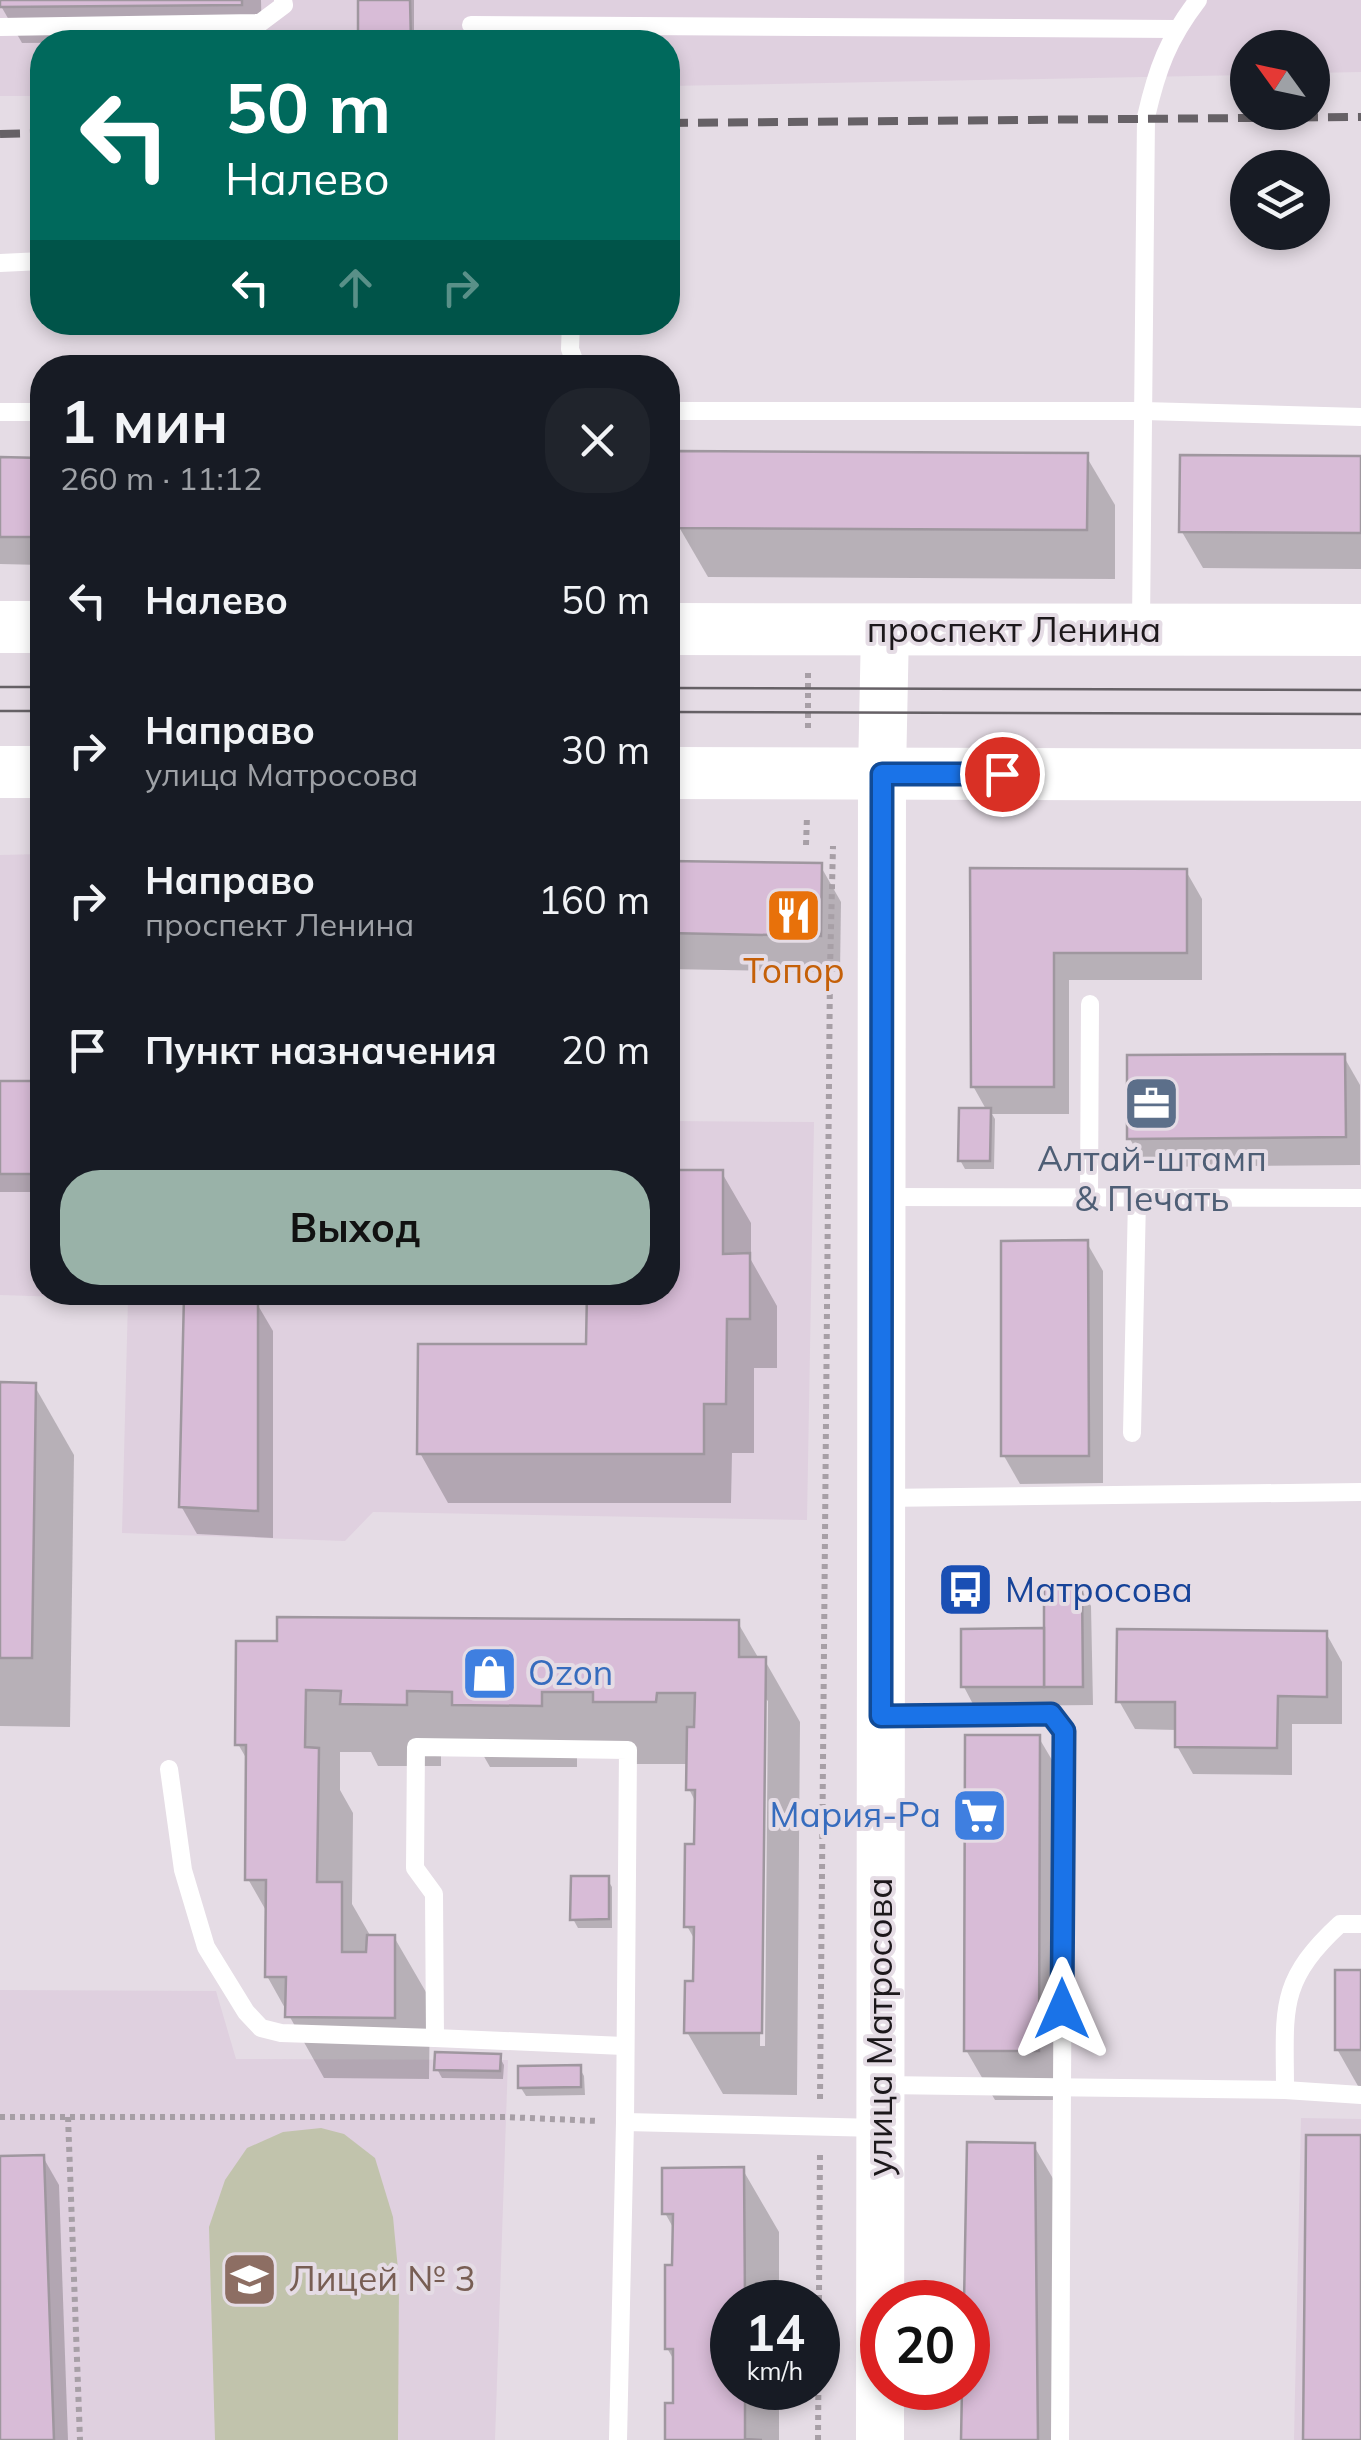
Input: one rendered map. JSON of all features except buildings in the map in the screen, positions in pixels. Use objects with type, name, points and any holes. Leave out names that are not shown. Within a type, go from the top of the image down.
[{"type":"main road","points":[[0,627],[30,628]]},
{"type":"main road","name":"проспект Ленина","points":[[680,629],[1361,630]]},
{"type":"main road","points":[[0,772],[30,772]]},
{"type":"main road","points":[[680,773],[1361,775]]},
{"type":"street","name":"улица Матросова","points":[[880,2440],[885,629]]},
{"type":"lane","points":[[0,27],[260,23],[284,5],[284,0]]},
{"type":"lane","points":[[1141,630],[1146,117],[1154,81],[1176,29],[1198,0]]},
{"type":"lane","points":[[471,25],[1176,29]]},
{"type":"lane","points":[[0,263],[30,262]]},
{"type":"lane","points":[[680,411],[1144,411],[1361,418]]},
{"type":"lane","points":[[0,412],[30,412]]},
{"type":"lane","points":[[1088,1198],[1090,1004]]},
{"type":"lane","points":[[882,1197],[1361,1198]]},
{"type":"lane","points":[[1132,1433],[1136,1199]]},
{"type":"lane","points":[[881,1498],[1361,1492]]},
{"type":"lane","points":[[881,1716],[1051,1714],[1064,1731],[1060,2440]]},
{"type":"lane","points":[[435,2038],[434,1894],[416,1868],[416,1747],[628,1750],[618,2440]]},
{"type":"lane","points":[[168,1769],[182,1870],[206,1947],[246,2012],[261,2028],[281,2033],[624,2046]]},
{"type":"lane","points":[[1285,2090],[1285,2005],[1298,1972],[1314,1948],[1340,1924],[1361,1924]]},
{"type":"lane","points":[[624,2122],[820,2128],[880,2106],[1062,2088],[1285,2090],[1361,2095]]},
{"type":"path","points":[[806,844],[809,629]]},
{"type":"path","points":[[818,2440],[833,846]]},
{"type":"path","points":[[68,2117],[80,2440]]},
{"type":"path","points":[[0,2118],[485,2117],[624,2122]]},
{"type":"shaded area","points":[[0,0],[1361,0],[1361,72],[1330,73],[1330,30],[1230,30],[1230,75],[680,86],[680,30],[30,30],[30,96],[0,96]]},
{"type":"shaded area","points":[[30,854],[30,1296],[0,1295],[0,855]]},
{"type":"shaded area","points":[[680,1121],[814,1122],[807,1520],[373,1512],[345,1541],[122,1533],[128,1305],[680,1305]]},
{"type":"shaded area","name":"Лицей № 3","points":[[0,1990],[216,1991],[236,2059],[508,2060],[495,2440],[0,2440]]},
{"type":"shaded area","points":[[1301,2118],[1361,2119],[1361,2440],[1294,2440]]},
{"type":"green space","points":[[321,2128],[344,2134],[375,2158],[393,2217],[399,2280],[398,2440],[215,2440],[209,2227],[225,2180],[247,2148],[283,2132]]},
{"type":"tram line","points":[[0,687],[30,687]]},
{"type":"tram line","points":[[680,688],[1361,690]]},
{"type":"tram line","points":[[0,711],[30,711]]},
{"type":"tram line","points":[[680,712],[1361,714]]},
{"type":"railway","points":[[680,123],[1361,117]]},
{"type":"railway","points":[[0,134],[30,133]]},
{"type":"place","name":"Топор","points":[[794,915]]},
{"type":"place","name":"Алтай-штамп & Печать","points":[[1152,1103]]},
{"type":"place","name":"Матросова","points":[[966,1590]]},
{"type":"place","name":"Ozon","points":[[489,1673]]},
{"type":"place","name":"Мария-Ра","points":[[980,1815]]},
{"type":"place","name":"Лицей № 3","points":[[250,2279]]},
{"type":"route","points":[[1002,774],[882,774],[881,1716],[1051,1714],[1064,1731],[1062,2009]]}]
